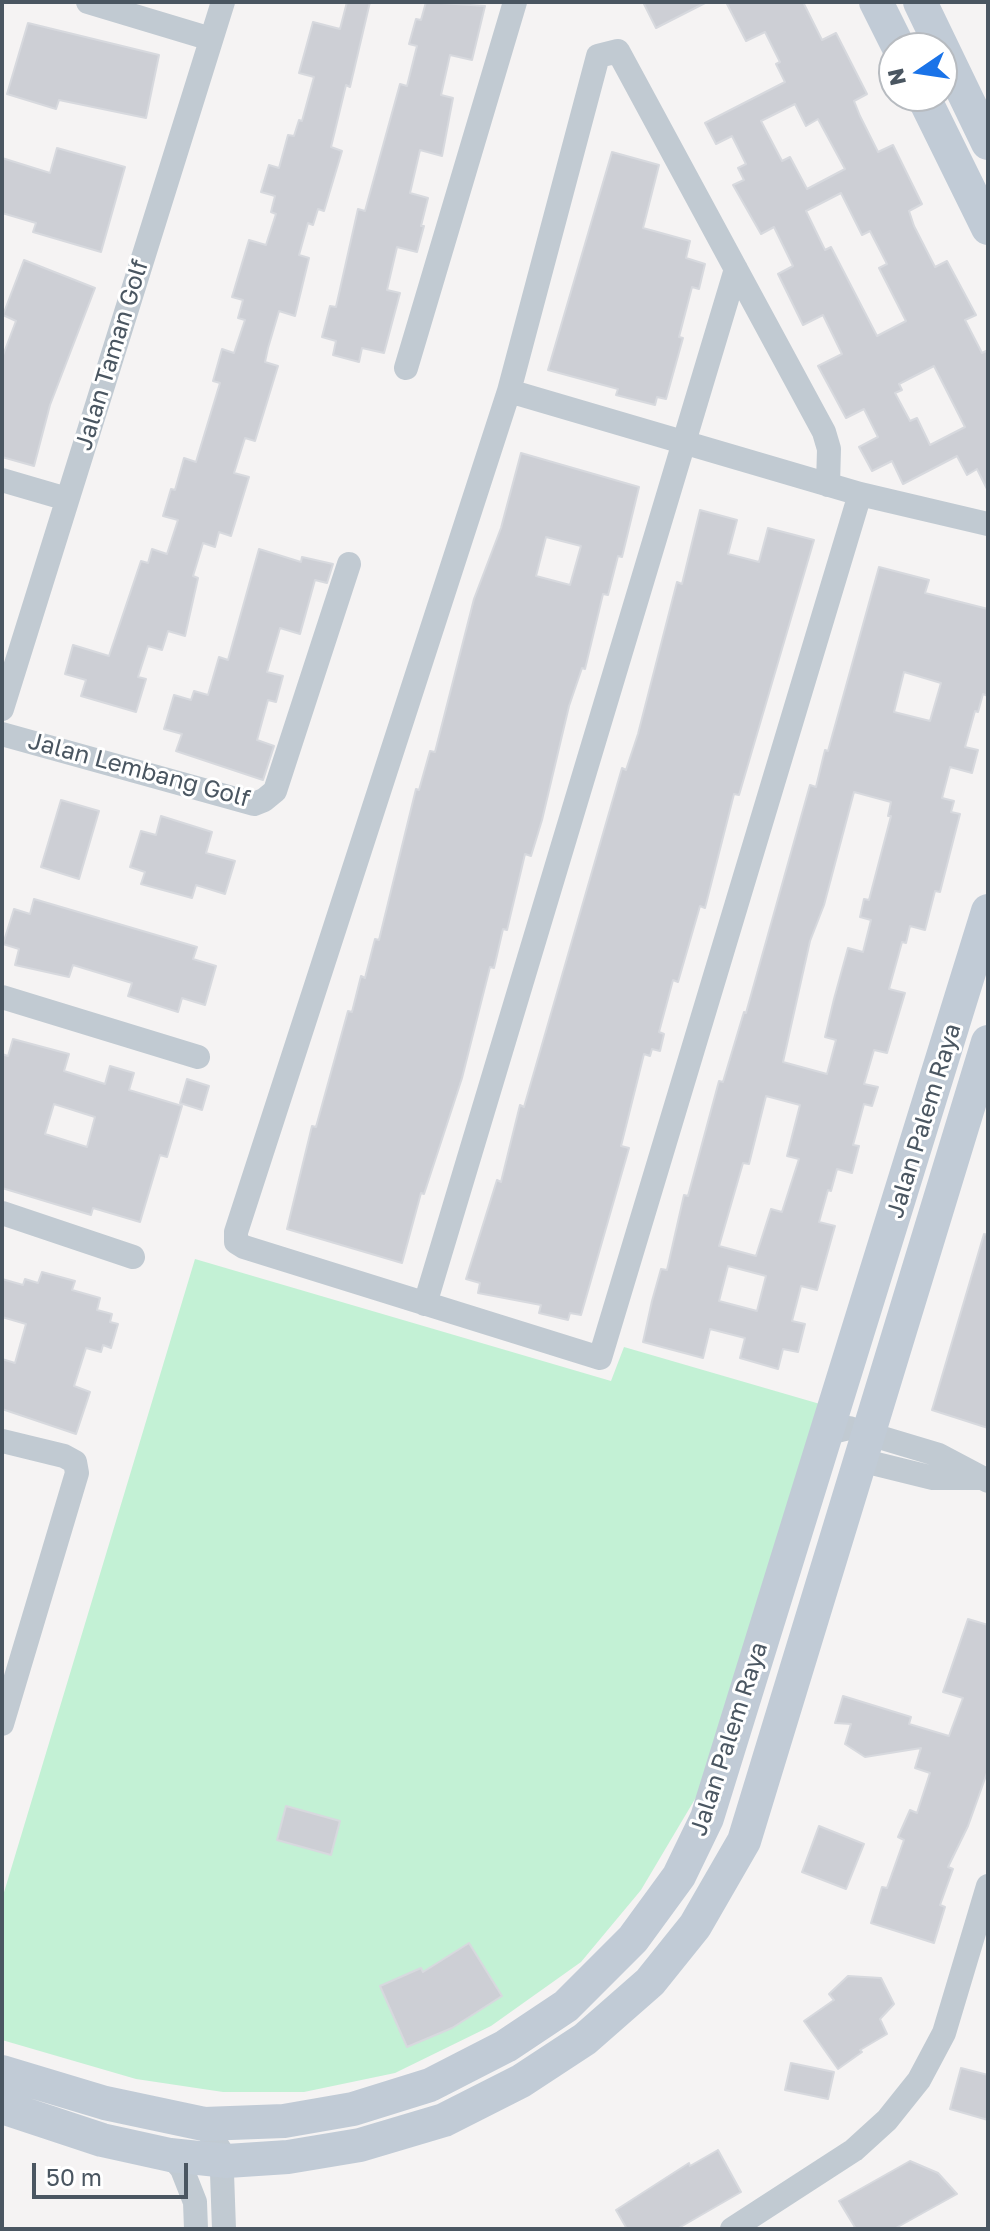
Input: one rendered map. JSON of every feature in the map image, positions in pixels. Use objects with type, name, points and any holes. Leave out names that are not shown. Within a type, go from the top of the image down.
[{"type":"street","points":[[88,2],[211,39]]},
{"type":"street","name":"Jalan Taman Golf","points":[[2,709],[223,2]]},
{"type":"street","points":[[406,368],[515,2]]},
{"type":"street","points":[[876,2],[891,32]]},
{"type":"street","points":[[920,2],[988,143]]},
{"type":"street","points":[[828,485],[829,449],[824,432],[618,51],[607,51],[598,56],[509,391],[236,1232],[236,1242],[600,1358],[860,494]]},
{"type":"street","points":[[931,112],[988,228]]},
{"type":"street","points":[[425,1304],[687,443],[736,269]]},
{"type":"street","points":[[509,391],[860,494],[988,524]]},
{"type":"street","points":[[2,480],[67,499]]},
{"type":"street","name":"Jalan Lembang Golf","points":[[2,734],[254,804],[264,800],[275,791],[349,564]]},
{"type":"street","name":"Jalan Palem Raya","points":[[2,2072],[105,2103],[204,2124],[247,2123],[353,2109],[430,2085],[506,2046],[566,2006],[633,1939],[679,1876],[707,1818],[988,911]]},
{"type":"street","points":[[2,997],[198,1057]]},
{"type":"street","name":"Jalan Palem Raya","points":[[2,2107],[102,2140],[170,2155],[238,2160],[288,2157],[360,2145],[444,2120],[521,2081],[585,2039],[650,1982],[695,1926],[744,1841],[988,1042]]},
{"type":"street","points":[[2,1213],[133,1257]]},
{"type":"street","points":[[846,1376],[859,1395],[874,1393],[885,1386]]},
{"type":"street","points":[[828,1433],[849,1428],[865,1447],[939,1455],[983,1480]]},
{"type":"street","points":[[2,1441],[64,1456],[75,1462],[77,1473],[2,1724]]},
{"type":"street","points":[[732,2229],[854,2150],[887,2120],[919,2080],[944,2033],[988,1886]]},
{"type":"street","points":[[224,2229],[222,2173],[238,2160],[241,2133],[247,2123]]},
{"type":"street","points":[[204,2124],[238,2160]]},
{"type":"street","points":[[170,2155],[182,2169],[195,2202],[196,2229]]},
{"type":"green space","points":[[195,1259],[611,1381],[624,1347],[820,1404],[698,1794],[641,1890],[581,1962],[491,2026],[395,2073],[304,2092],[223,2092],[136,2079],[2,2040],[2,1899]]},
{"type":"building","points":[[347,2],[370,2],[350,87],[346,85],[331,147],[342,151],[324,211],[318,209],[313,225],[308,223],[299,255],[309,258],[295,316],[279,311],[268,348],[265,362],[278,366],[255,441],[245,438],[234,473],[249,477],[231,536],[219,532],[215,547],[203,543],[193,576],[198,578],[185,636],[168,631],[162,650],[148,646],[138,677],[146,679],[136,712],[81,696],[86,680],[65,674],[73,645],[109,656],[141,561],[148,563],[152,549],[167,554],[178,520],[163,516],[171,489],[175,490],[184,458],[196,462],[220,383],[213,381],[222,349],[234,353],[245,320],[238,318],[243,300],[232,297],[249,240],[266,245],[276,214],[271,212],[275,196],[261,192],[269,165],[279,168],[288,135],[294,136],[299,120],[302,121],[314,77],[299,73],[313,22],[340,29]]},
{"type":"building","points":[[426,2],[485,6],[472,60],[450,55],[441,95],[453,98],[442,156],[420,150],[410,193],[428,198],[421,226],[424,226],[417,252],[397,247],[387,290],[400,293],[384,353],[362,348],[359,362],[333,355],[336,341],[322,337],[330,306],[336,307],[358,209],[365,211],[400,84],[407,86],[417,46],[409,44],[416,19],[421,20]]},
{"type":"building","points":[[643,2],[707,2],[656,28]]},
{"type":"building","points":[[726,2],[803,2],[822,40],[836,33],[867,94],[854,101],[860,116],[878,152],[893,145],[922,204],[909,211],[914,226],[935,267],[947,261],[976,315],[965,320],[982,353],[988,350],[988,491],[977,469],[967,475],[957,456],[903,484],[892,461],[872,471],[859,447],[878,437],[864,409],[846,418],[818,366],[842,354],[823,315],[803,325],[778,274],[793,266],[774,227],[761,234],[733,185],[744,180],[738,168],[746,164],[732,136],[716,144],[705,123],[785,82],[776,64],[780,62],[765,32],[746,41]],"holes":[[[795,104],[806,126],[818,119],[845,169],[807,189],[790,157],[782,161],[761,121]],[[841,193],[862,235],[870,231],[887,264],[879,268],[906,321],[877,336],[831,247],[825,250],[806,211]],[[934,366],[965,427],[930,445],[917,418],[910,421],[895,393],[902,390],[899,384]]]},
{"type":"building","points":[[28,23],[159,55],[146,118],[59,100],[56,109],[7,94]]},
{"type":"building","points":[[57,148],[125,167],[101,252],[33,232],[36,223],[2,213],[2,158],[50,173]]},
{"type":"building","points":[[612,152],[659,165],[643,228],[690,241],[686,258],[705,264],[699,289],[692,287],[679,337],[683,338],[666,399],[657,397],[655,405],[616,395],[618,389],[548,370]]},
{"type":"building","points":[[24,260],[95,288],[50,405],[34,466],[2,457],[2,358],[16,321],[3,315]]},
{"type":"building","points":[[521,453],[639,487],[622,557],[618,556],[608,595],[603,594],[585,669],[582,668],[569,706],[542,820],[531,856],[525,854],[507,930],[503,929],[494,968],[490,967],[462,1078],[424,1194],[421,1193],[402,1263],[287,1229],[312,1126],[316,1127],[348,1011],[352,1012],[361,976],[365,978],[375,939],[379,940],[416,789],[419,790],[430,751],[435,752],[474,599],[501,528]],"holes":[[[546,537],[581,546],[570,585],[536,576]]]},
{"type":"building","points":[[700,510],[737,520],[728,554],[759,562],[768,528],[814,540],[739,795],[734,794],[705,908],[700,906],[678,982],[673,980],[659,1032],[664,1034],[660,1051],[652,1049],[650,1056],[644,1054],[621,1146],[629,1148],[581,1315],[570,1313],[568,1320],[539,1313],[541,1305],[478,1293],[480,1283],[466,1279],[497,1180],[501,1182],[520,1105],[524,1107],[622,768],[626,770],[638,734],[677,582],[682,584]]},
{"type":"building","points":[[259,549],[301,562],[302,557],[333,564],[327,583],[315,580],[300,634],[280,628],[267,672],[283,676],[276,702],[268,700],[257,740],[274,746],[263,780],[176,751],[182,734],[164,729],[174,695],[191,700],[194,691],[208,695],[219,657],[228,660]]},
{"type":"building","points":[[879,567],[929,580],[925,593],[988,609],[988,696],[983,694],[978,712],[975,711],[965,747],[978,750],[972,773],[950,767],[942,798],[954,801],[951,812],[960,814],[940,892],[935,891],[925,930],[910,926],[906,943],[902,942],[889,989],[905,993],[887,1053],[874,1050],[864,1084],[878,1087],[872,1106],[864,1104],[853,1145],[859,1146],[852,1173],[837,1169],[831,1191],[828,1190],[819,1222],[835,1226],[817,1290],[801,1286],[792,1321],[805,1324],[798,1352],[783,1349],[778,1369],[740,1358],[745,1338],[710,1329],[703,1358],[643,1342],[661,1269],[667,1270],[684,1195],[688,1196],[719,1081],[723,1082],[746,1013],[810,785],[816,787],[825,750],[828,751]],"holes":[[[904,672],[941,683],[930,721],[894,712]],[[854,792],[891,802],[888,816],[891,816],[869,900],[864,899],[860,917],[871,920],[863,952],[848,948],[825,1037],[836,1040],[827,1074],[783,1062],[810,941],[824,905]],[[766,1096],[800,1105],[787,1156],[799,1159],[782,1212],[771,1209],[756,1256],[719,1246],[743,1163],[749,1164]],[[728,1266],[766,1276],[757,1311],[719,1301]]]},
{"type":"building","points":[[61,800],[99,811],[79,879],[41,867]]},
{"type":"building","points":[[161,816],[212,832],[206,853],[235,861],[225,894],[196,885],[192,898],[141,884],[145,872],[130,867],[141,831],[156,835]]},
{"type":"building","points":[[34,899],[197,947],[193,959],[216,966],[205,1005],[182,998],[178,1012],[128,996],[132,983],[73,965],[69,977],[15,965],[19,949],[3,944],[14,909],[30,914]]},
{"type":"building","points":[[13,1039],[69,1054],[64,1071],[105,1084],[110,1066],[134,1073],[129,1090],[182,1106],[167,1157],[160,1155],[140,1222],[93,1208],[91,1215],[2,1188],[2,1054],[8,1056]],"holes":[[[54,1104],[95,1117],[87,1147],[45,1134]]]},
{"type":"building","points":[[187,1079],[209,1086],[202,1110],[180,1103]]},
{"type":"building","points":[[984,1234],[988,1235],[988,1428],[932,1410]]},
{"type":"building","points":[[42,1272],[75,1281],[72,1290],[100,1298],[97,1310],[112,1314],[110,1322],[118,1324],[111,1348],[103,1345],[101,1352],[86,1348],[74,1386],[90,1392],[76,1434],[2,1409],[2,1359],[15,1363],[26,1324],[2,1317],[2,1279],[23,1285],[25,1279],[38,1283]]},
{"type":"building","points":[[968,1619],[988,1625],[988,1770],[968,1826],[948,1867],[953,1869],[940,1905],[945,1907],[934,1943],[871,1923],[882,1887],[887,1888],[904,1840],[898,1837],[910,1810],[917,1813],[930,1773],[915,1768],[921,1748],[865,1757],[845,1744],[851,1724],[835,1723],[843,1696],[911,1717],[909,1724],[949,1736],[963,1698],[943,1692]]},
{"type":"building","points":[[286,1806],[340,1821],[331,1855],[277,1840]]},
{"type":"building","points":[[819,1826],[864,1844],[846,1889],[802,1872]]},
{"type":"building","points":[[469,1943],[502,1996],[452,2028],[407,2047],[380,1986],[421,1968],[423,1972]]},
{"type":"building","points":[[848,1976],[881,1978],[894,2004],[880,2019],[887,2034],[860,2050],[862,2052],[838,2069],[804,2021],[834,2000],[829,1994]]},
{"type":"building","points":[[791,2063],[834,2072],[828,2099],[785,2090]]},
{"type":"building","points":[[961,2068],[988,2075],[988,2120],[950,2109]]},
{"type":"building","points":[[718,2150],[741,2192],[677,2229],[627,2229],[616,2210],[689,2163],[690,2166]]},
{"type":"building","points":[[910,2161],[938,2173],[957,2194],[894,2229],[856,2229],[839,2201]]}]
